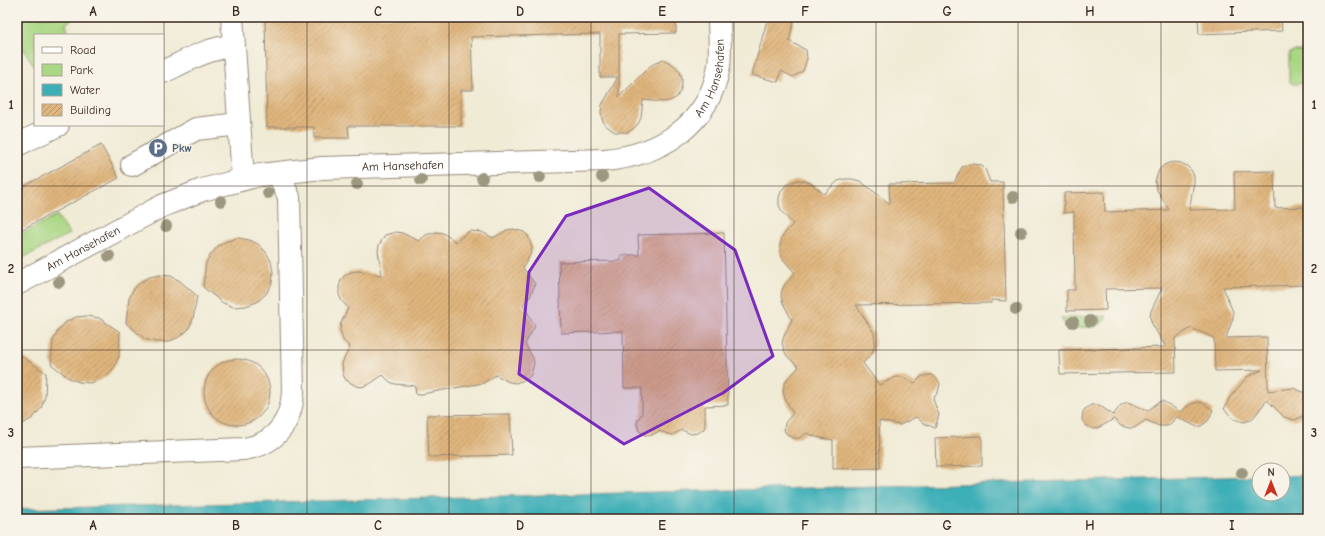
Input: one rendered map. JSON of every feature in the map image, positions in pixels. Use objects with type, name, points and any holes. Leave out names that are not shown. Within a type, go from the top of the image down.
[{"type":"street","points":[[232,17],[243,179]]},
{"type":"street","name":"Am Hansehafen","points":[[17,284],[162,206],[202,190],[243,179],[278,173],[328,168],[605,160],[628,157],[649,150],[680,134],[691,124],[706,103],[713,87],[720,60],[719,17]]},
{"type":"street","points":[[164,72],[201,53],[220,47],[234,46]]},
{"type":"street","points":[[132,165],[196,129],[239,124]]},
{"type":"street","points":[[17,145],[56,126]]},
{"type":"street","points":[[17,458],[244,449],[262,444],[282,428],[291,410],[293,384],[289,197],[278,173]]},
{"type":"highlighted area","points":[[649,188],[735,250],[773,356],[723,393],[624,444],[519,374],[529,272],[566,216]]},
{"type":"green space","points":[[17,17],[77,17],[66,23],[68,34],[34,34],[34,66],[17,38]]},
{"type":"green space","points":[[1293,51],[1308,51],[1308,83],[1293,84],[1289,81],[1289,55]]},
{"type":"green space","points":[[57,215],[69,234],[17,261],[17,235],[18,236]]},
{"type":"green space","points":[[1107,316],[1102,323],[1095,327],[1072,328],[1063,322],[1061,318]]},
{"type":"water","points":[[1308,475],[1308,519],[17,519],[17,509],[1251,476],[1251,502],[1291,502],[1291,476]]},
{"type":"building","points":[[265,17],[676,17],[676,33],[619,34],[619,97],[650,66],[663,59],[675,66],[680,72],[682,85],[676,98],[669,101],[663,102],[643,100],[641,118],[638,124],[628,132],[615,132],[605,125],[601,112],[602,105],[618,77],[600,77],[600,34],[471,37],[473,90],[461,90],[461,126],[348,126],[349,138],[314,138],[314,127],[267,127]]},
{"type":"building","points":[[768,17],[795,17],[789,41],[806,50],[807,59],[803,71],[793,77],[781,71],[778,82],[752,75]]},
{"type":"building","points":[[1198,17],[1281,17],[1282,31],[1199,34]]},
{"type":"building","points":[[101,145],[119,178],[17,232],[17,190]]},
{"type":"building","points":[[1175,162],[1187,166],[1194,176],[1189,210],[1235,209],[1234,172],[1274,171],[1275,208],[1308,207],[1308,285],[1223,287],[1233,312],[1233,318],[1226,338],[1267,337],[1268,391],[1293,388],[1303,392],[1308,400],[1308,408],[1304,415],[1299,418],[1294,420],[1284,417],[1267,400],[1250,420],[1244,422],[1234,419],[1224,409],[1230,397],[1247,377],[1262,370],[1215,371],[1214,338],[1191,328],[1175,338],[1176,372],[1060,374],[1059,350],[1166,347],[1152,324],[1150,317],[1151,311],[1162,288],[1105,289],[1106,310],[1067,311],[1067,290],[1075,290],[1074,212],[1064,213],[1064,193],[1104,192],[1105,212],[1169,210],[1156,188],[1155,181],[1159,170],[1164,165]]},
{"type":"building","points":[[971,164],[981,165],[985,169],[990,182],[1003,182],[1006,301],[991,300],[991,303],[856,305],[874,333],[875,340],[872,353],[863,363],[879,385],[896,377],[902,377],[915,383],[921,377],[932,375],[940,384],[938,392],[933,399],[939,415],[935,428],[923,423],[916,417],[900,425],[879,421],[880,468],[833,469],[833,440],[816,437],[807,433],[799,438],[792,438],[784,430],[785,423],[793,413],[785,399],[783,392],[784,385],[787,379],[799,367],[787,356],[782,343],[792,320],[783,303],[781,296],[782,290],[785,284],[795,273],[783,259],[780,252],[782,237],[793,224],[782,212],[779,205],[781,191],[786,185],[799,180],[811,183],[824,194],[838,181],[852,179],[860,181],[890,204],[889,184],[954,183],[962,167]]},
{"type":"building","points":[[513,229],[524,232],[528,236],[532,247],[531,253],[523,268],[535,284],[530,297],[523,304],[535,326],[525,344],[533,358],[534,363],[531,375],[527,379],[516,383],[509,382],[496,375],[483,383],[416,395],[415,386],[395,384],[390,382],[383,375],[368,385],[361,387],[356,386],[346,380],[343,375],[342,363],[350,347],[343,340],[340,329],[341,323],[348,308],[341,300],[339,287],[341,280],[345,275],[351,272],[358,271],[382,275],[378,251],[379,245],[385,235],[396,232],[402,233],[419,241],[426,235],[436,232],[443,233],[456,242],[470,231],[482,232],[493,238],[507,230]]},
{"type":"building","points":[[724,233],[728,405],[705,406],[704,429],[698,433],[691,434],[682,430],[672,435],[659,431],[652,435],[645,435],[639,431],[637,424],[642,413],[642,388],[624,388],[623,331],[561,333],[559,262],[621,261],[621,255],[639,255],[638,235]]},
{"type":"building","points":[[238,238],[249,240],[258,244],[266,252],[271,261],[273,272],[272,283],[266,294],[257,302],[246,306],[234,307],[223,303],[203,287],[206,263],[211,254],[218,246],[227,241]]},
{"type":"building","points":[[160,275],[171,276],[180,281],[197,296],[193,319],[188,330],[179,337],[168,342],[156,342],[145,339],[126,323],[129,299],[133,290],[140,282],[150,277]]},
{"type":"building","points":[[87,316],[99,318],[120,332],[119,356],[115,366],[109,374],[100,380],[90,383],[79,382],[69,378],[51,364],[53,341],[58,331],[66,322],[76,317]]},
{"type":"building","points":[[17,353],[46,373],[45,397],[41,408],[33,418],[17,427]]},
{"type":"building","points":[[230,359],[244,359],[256,364],[265,373],[270,385],[268,405],[261,416],[244,425],[230,425],[218,420],[209,411],[204,399],[204,385],[209,373],[218,364]]},
{"type":"building","points":[[1162,401],[1180,412],[1191,404],[1198,402],[1203,403],[1213,410],[1208,421],[1197,427],[1177,417],[1167,426],[1159,426],[1146,420],[1134,428],[1121,426],[1114,419],[1094,429],[1087,426],[1082,420],[1083,412],[1091,405],[1099,405],[1113,415],[1121,405],[1127,402],[1148,411]]},
{"type":"building","points":[[510,414],[512,455],[429,457],[427,415]]},
{"type":"building","points":[[982,436],[982,466],[936,467],[935,438]]},
{"type":"place","name":"Pkw","points":[[158,148]]}]
